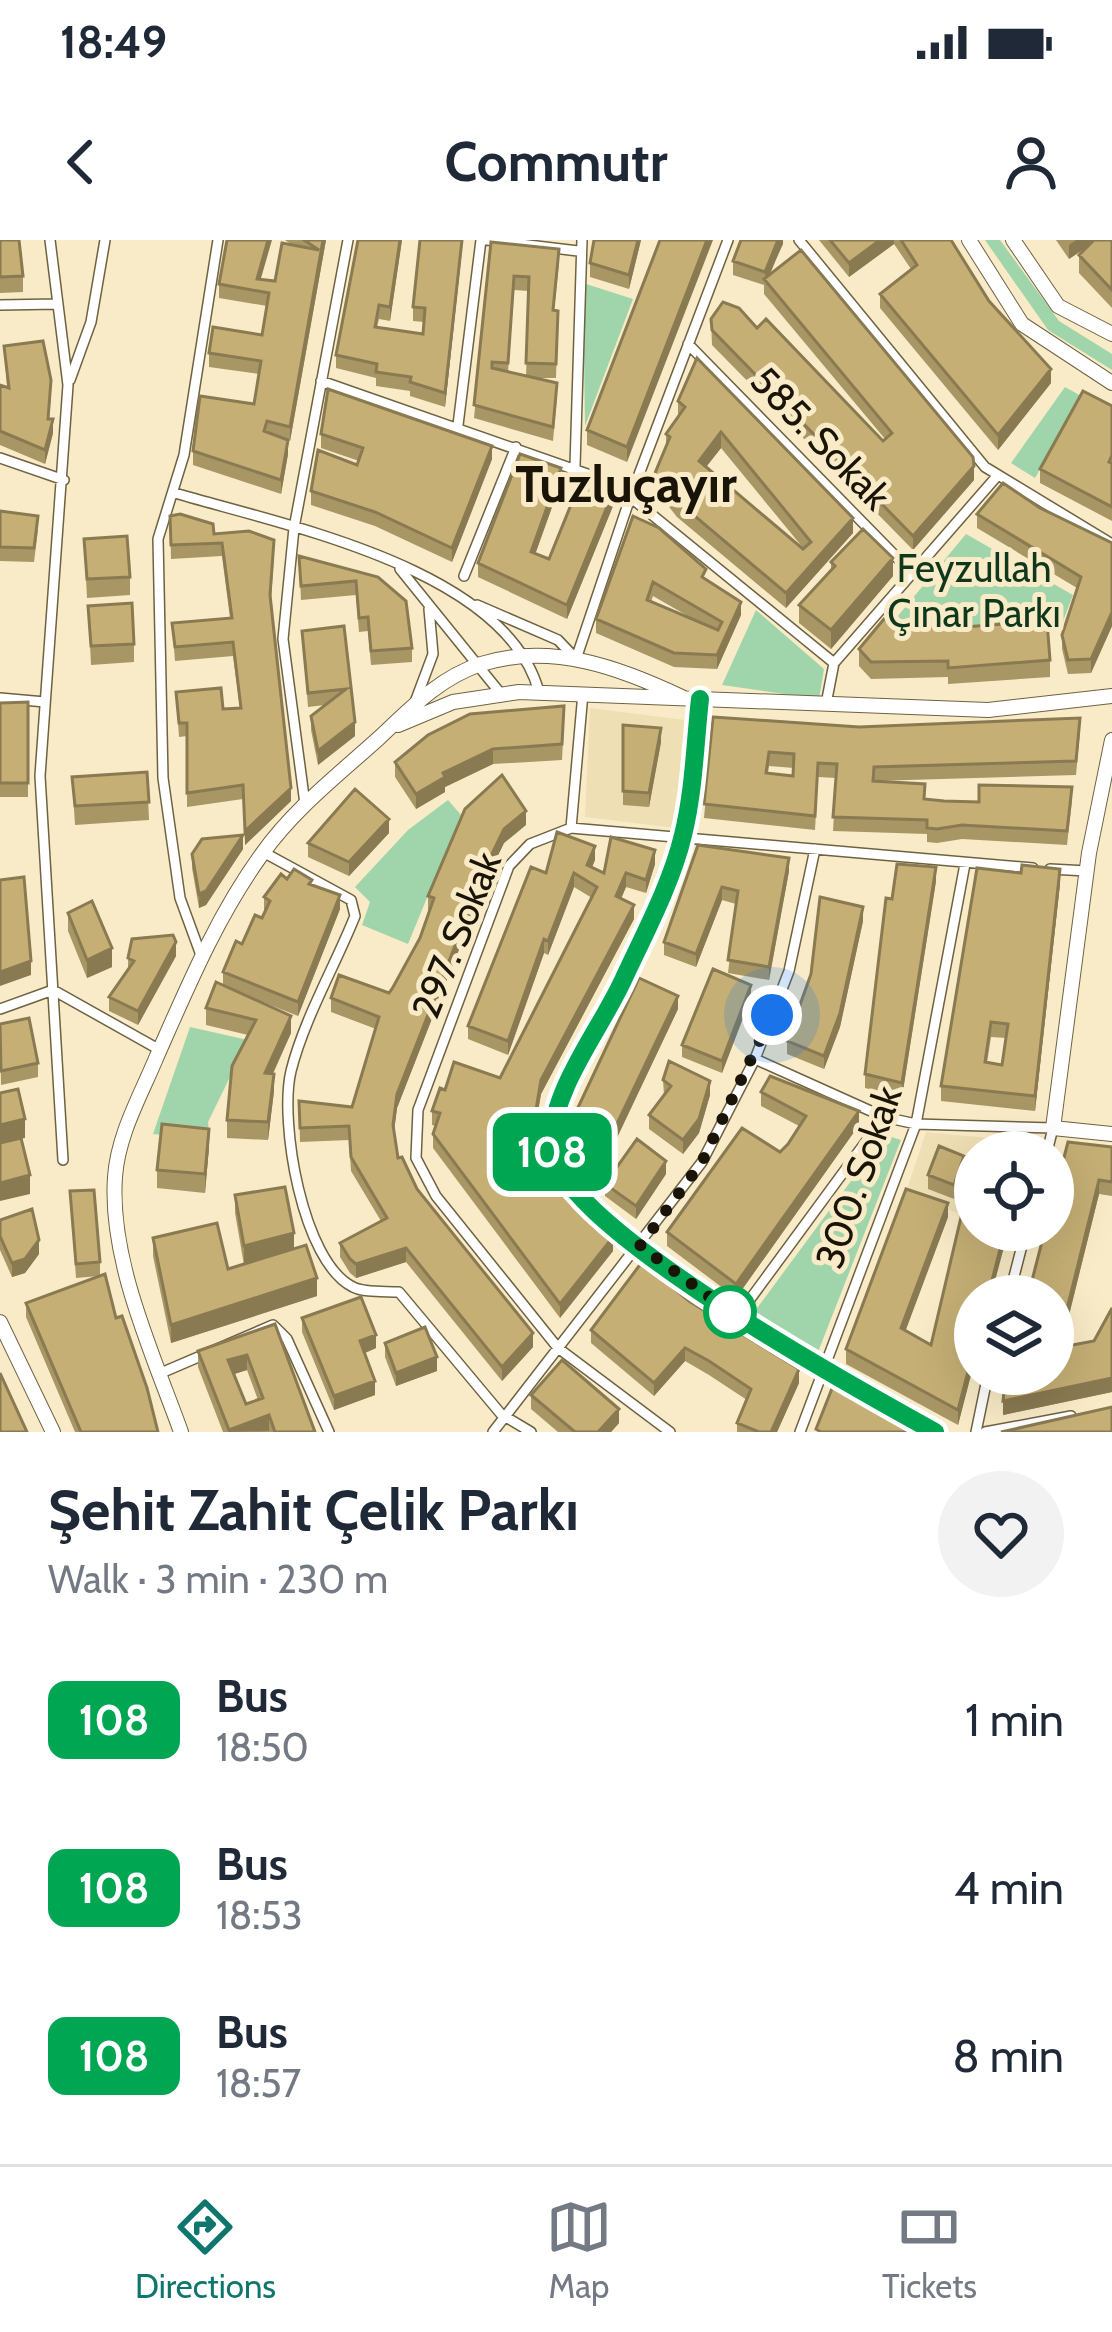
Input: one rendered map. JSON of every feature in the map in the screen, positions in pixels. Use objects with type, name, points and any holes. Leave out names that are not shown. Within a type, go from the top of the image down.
[{"type":"main road","points":[[969,240],[1022,325],[1112,383]]},
{"type":"main road","points":[[1013,240],[1058,306],[1112,334]]},
{"type":"main road","points":[[181,1432],[121,1247],[115,1178],[122,1136],[219,919],[263,852],[305,804],[415,703],[481,664],[523,657],[576,659],[624,671],[692,699]]},
{"type":"main road","points":[[386,732],[453,702],[539,692],[988,710],[1112,696]]},
{"type":"main road","points":[[1112,740],[1087,871],[1053,1128],[1112,1134]]},
{"type":"main road","points":[[1,1328],[52,1432]]},
{"type":"street","points":[[50,240],[68,385],[40,776],[63,1160]]},
{"type":"street","points":[[68,385],[91,322],[105,240]]},
{"type":"street","points":[[202,958],[180,898],[163,778],[158,539],[176,494],[218,240]]},
{"type":"street","points":[[458,425],[484,240],[580,245],[575,466]]},
{"type":"street","points":[[176,494],[294,528],[397,565],[558,640],[576,659],[630,498],[728,240]]},
{"type":"street","points":[[799,240],[985,467],[1112,544]]},
{"type":"street","points":[[305,804],[284,639],[294,528],[346,241]]},
{"type":"street","points":[[0,305],[57,304]]},
{"type":"street","name":"585. Sokak","points":[[688,344],[912,573]]},
{"type":"street","points":[[321,381],[575,466],[630,498],[834,663]]},
{"type":"street","points":[[464,577],[516,447]]},
{"type":"street","points":[[0,458],[64,480]]},
{"type":"street","points":[[826,704],[834,663],[998,475]]},
{"type":"street","points":[[397,565],[501,694]]},
{"type":"street","points":[[415,703],[433,654],[435,632],[425,599]]},
{"type":"street","points":[[469,602],[523,657],[539,692]]},
{"type":"street","points":[[583,693],[571,828],[1087,871]]},
{"type":"street","points":[[0,698],[45,702]]},
{"type":"street","points":[[692,699],[683,836],[624,980],[570,1082],[550,1144],[556,1170],[576,1196],[737,1317],[935,1432]]},
{"type":"street","name":"297. Sokak","points":[[571,828],[530,844],[509,866],[413,1130],[416,1158],[436,1196],[558,1348],[670,1432]]},
{"type":"street","points":[[493,1432],[501,1414],[640,1246],[702,1162],[755,1059],[789,970],[815,849]]},
{"type":"street","points":[[263,852],[351,900],[355,916],[291,1071],[285,1132],[314,1234],[335,1270],[353,1287],[399,1292],[501,1414],[531,1432]]},
{"type":"street","name":"300. Sokak","points":[[800,1432],[916,1124],[965,864]]},
{"type":"street","points":[[0,1009],[52,990],[160,1050]]},
{"type":"street","points":[[755,1059],[884,1117],[916,1124],[1052,1131]]},
{"type":"street","points":[[737,1317],[884,1117]]},
{"type":"street","points":[[161,1373],[274,1325],[287,1340],[329,1432]]},
{"type":"street","points":[[976,1432],[984,1395]]},
{"type":"street","points":[[986,1432],[1091,1413]]},
{"type":"shaded area","points":[[590,708],[685,720],[676,828],[585,817]]},
{"type":"shaded area","points":[[926,1132],[954,1135],[954,1212],[905,1195]]},
{"type":"green space","points":[[985,240],[1000,240],[1059,321],[1112,354],[1112,370],[1048,330]]},
{"type":"green space","points":[[583,283],[633,299],[585,426]]},
{"type":"green space","points":[[1065,387],[1083,397],[1035,478],[1011,463]]},
{"type":"green space","name":"Feyzullah Çınar Parkı","points":[[966,534],[1073,595],[1060,629],[914,635],[887,629]]},
{"type":"green space","points":[[756,610],[824,669],[819,699],[722,685]]},
{"type":"green space","points":[[448,800],[461,815],[408,944],[362,925],[370,902],[355,887],[408,830]]},
{"type":"green space","points":[[190,1027],[248,1040],[208,1122],[210,1140],[153,1134]]},
{"type":"green space","points":[[885,1135],[901,1140],[818,1352],[752,1315]]},
{"type":"building","points":[[0,240],[19,240],[23,276],[0,277]]},
{"type":"building","points":[[227,240],[268,240],[257,279],[275,281],[282,243],[319,250],[304,240],[323,240],[290,427],[267,421],[264,431],[288,440],[281,480],[193,451],[200,396],[254,404],[261,361],[209,353],[213,327],[262,335],[269,293],[219,284]]},
{"type":"building","points":[[358,240],[400,240],[390,307],[379,305],[375,327],[423,334],[425,308],[413,307],[420,240],[462,240],[445,393],[410,382],[411,377],[376,372],[377,364],[336,355]]},
{"type":"building","points":[[594,240],[638,240],[629,275],[590,263]]},
{"type":"building","points":[[660,240],[707,240],[627,447],[587,430]]},
{"type":"building","points":[[741,240],[778,240],[765,272],[733,261]]},
{"type":"building","points":[[830,240],[880,240],[849,263]]},
{"type":"building","points":[[901,240],[951,240],[989,301],[1051,369],[998,435],[880,294],[917,265]]},
{"type":"building","points":[[1094,240],[1112,240],[1112,290],[1079,255]]},
{"type":"building","points":[[491,242],[559,249],[553,310],[558,311],[556,364],[526,363],[529,277],[514,276],[508,363],[492,362],[492,368],[557,383],[553,427],[474,405]]},
{"type":"building","points":[[801,250],[973,457],[974,466],[913,536],[712,330],[711,319],[723,302],[739,308],[757,328],[766,319],[883,441],[892,433],[764,279]]},
{"type":"building","points":[[43,341],[51,380],[48,419],[53,419],[45,450],[0,431],[0,385],[9,388],[4,346]]},
{"type":"building","points":[[697,358],[853,518],[786,593],[677,501],[655,473],[670,437],[666,434],[685,407],[678,401]],"holes":[[[721,432],[811,542],[803,549],[699,461]]]},
{"type":"building","points":[[328,389],[492,446],[452,548],[375,512],[311,491],[318,450],[357,465],[363,448],[321,434]]},
{"type":"building","points":[[1083,391],[1112,406],[1112,507],[1040,469]]},
{"type":"building","points":[[520,454],[561,468],[531,552],[549,559],[581,480],[613,492],[567,605],[478,563]]},
{"type":"building","points":[[1003,483],[1040,508],[1112,543],[1112,612],[1091,659],[1068,660],[1062,635],[1081,577],[977,514]]},
{"type":"building","points":[[0,511],[38,516],[34,548],[0,547]]},
{"type":"building","points":[[180,514],[213,524],[214,534],[249,531],[274,540],[270,595],[291,788],[245,831],[243,785],[187,793],[187,723],[179,723],[176,692],[221,688],[223,709],[241,708],[233,642],[175,647],[172,623],[232,618],[222,543],[171,545],[170,516]]},
{"type":"building","points":[[633,516],[659,528],[706,569],[702,577],[741,602],[717,655],[674,653],[596,619]],"holes":[[[653,582],[722,622],[718,630],[647,600]]]},
{"type":"building","points":[[863,529],[893,558],[831,630],[799,605]]},
{"type":"building","points":[[127,536],[130,577],[87,579],[84,539]]},
{"type":"building","points":[[299,556],[378,577],[406,601],[412,648],[371,651],[368,617],[359,618],[356,581],[301,586]]},
{"type":"building","points":[[132,603],[134,644],[91,646],[88,606]]},
{"type":"building","points":[[884,619],[937,629],[1047,621],[1050,660],[948,668],[948,661],[871,662],[859,649]]},
{"type":"building","points":[[344,626],[355,722],[318,751],[311,716],[346,689],[308,693],[302,631]]},
{"type":"building","points":[[28,702],[28,783],[0,783],[0,703]]},
{"type":"building","points":[[564,706],[562,744],[493,749],[443,773],[445,777],[416,794],[395,762],[428,735],[470,714]]},
{"type":"building","points":[[713,717],[859,727],[1080,718],[1076,761],[874,767],[873,781],[925,784],[924,799],[979,802],[979,785],[1072,787],[1067,831],[962,825],[937,829],[927,828],[927,820],[833,817],[837,764],[818,763],[815,816],[704,804]],"holes":[[[769,752],[794,754],[793,776],[766,773]]]},
{"type":"building","points":[[623,725],[661,728],[649,793],[623,791]]},
{"type":"building","points":[[147,772],[149,802],[75,806],[72,777]]},
{"type":"building","points":[[502,775],[526,811],[504,829],[487,864],[397,1094],[393,1125],[398,1158],[402,1157],[417,1189],[533,1333],[502,1367],[406,1248],[356,1264],[350,1259],[340,1243],[387,1218],[351,1157],[349,1126],[300,1128],[299,1101],[352,1107],[379,1017],[331,998],[339,975],[389,993],[420,938],[434,898],[428,896],[465,809]]},
{"type":"building","points":[[355,789],[389,819],[349,862],[308,843]]},
{"type":"building","points":[[557,832],[595,846],[587,865],[604,873],[611,837],[655,850],[646,880],[626,873],[616,896],[634,905],[541,1080],[530,1145],[536,1144],[547,1178],[553,1176],[571,1204],[613,1237],[560,1304],[433,1134],[440,1113],[432,1111],[454,1062],[500,1078],[597,887],[574,873],[548,941],[544,939],[508,1041],[468,1026],[531,867],[546,873]]},
{"type":"building","points":[[243,835],[206,891],[199,894],[192,854],[202,839]]},
{"type":"building","points":[[698,845],[789,858],[769,967],[728,960],[738,891],[722,887],[696,954],[664,942]]},
{"type":"building","points":[[897,864],[936,867],[902,1083],[865,1074],[886,898],[892,899]]},
{"type":"building","points":[[1022,865],[1060,869],[1035,1096],[941,1086],[977,868],[1021,873]],"holes":[[[991,1022],[1008,1024],[1002,1065],[985,1062]]]},
{"type":"building","points":[[294,869],[312,880],[309,884],[340,895],[298,1002],[223,972],[236,941],[242,944],[255,915],[262,918],[270,901],[264,897],[281,874],[287,879]]},
{"type":"building","points":[[24,877],[31,961],[0,972],[0,880]]},
{"type":"building","points":[[820,897],[863,907],[840,1013],[824,1056],[787,1041],[811,974]]},
{"type":"building","points":[[92,901],[112,948],[87,960],[68,913]]},
{"type":"building","points":[[173,935],[176,942],[138,1011],[109,997],[134,961],[128,958],[132,939]]},
{"type":"building","points":[[713,969],[751,985],[722,1061],[682,1045]]},
{"type":"building","points":[[639,978],[678,996],[614,1130],[574,1116]]},
{"type":"building","points":[[216,982],[291,1016],[265,1073],[274,1074],[268,1122],[227,1120],[232,1066],[256,1020],[206,1008]]},
{"type":"building","points":[[29,1018],[38,1063],[1,1071],[0,1024]]},
{"type":"building","points":[[669,1061],[710,1081],[699,1119],[683,1140],[649,1115],[671,1086],[663,1080]]},
{"type":"building","points":[[770,1076],[859,1111],[736,1284],[667,1232],[742,1128],[780,1152],[788,1144],[806,1116],[761,1092]]},
{"type":"building","points":[[18,1089],[25,1119],[0,1125],[0,1093]]},
{"type":"building","points":[[162,1124],[209,1129],[205,1174],[157,1170]]},
{"type":"building","points":[[21,1138],[30,1175],[0,1183],[0,1143]]},
{"type":"building","points":[[637,1139],[666,1161],[636,1206],[605,1184]]},
{"type":"building","points":[[1074,1143],[1112,1147],[1112,1182],[1099,1180],[1074,1281],[1074,1275],[1033,1275],[1040,1251],[1074,1251]]},
{"type":"building","points":[[939,1146],[954,1152],[954,1185],[928,1175]]},
{"type":"building","points":[[285,1187],[294,1233],[244,1246],[235,1195]]},
{"type":"building","points":[[906,1189],[948,1203],[901,1328],[931,1345],[954,1247],[954,1251],[1000,1251],[993,1275],[954,1275],[954,1395],[962,1395],[958,1410],[846,1349]]},
{"type":"building","points":[[94,1190],[100,1262],[76,1264],[70,1191]]},
{"type":"building","points":[[32,1209],[39,1240],[25,1259],[12,1263],[0,1236],[0,1220]]},
{"type":"building","points":[[217,1223],[228,1269],[306,1245],[317,1278],[171,1325],[153,1238]]},
{"type":"building","points":[[642,1262],[689,1301],[799,1369],[771,1432],[737,1423],[751,1389],[709,1361],[685,1348],[654,1383],[591,1330]]},
{"type":"building","points":[[105,1274],[158,1432],[81,1432],[26,1303]]},
{"type":"building","points":[[361,1297],[376,1335],[360,1341],[375,1381],[334,1396],[302,1318]]},
{"type":"building","points":[[1112,1308],[1112,1378],[1074,1386],[1074,1345],[1094,1341]]},
{"type":"building","points":[[275,1324],[315,1432],[275,1432],[269,1415],[229,1430],[198,1351]],"holes":[[[247,1355],[263,1398],[246,1404],[228,1360]]]},
{"type":"building","points":[[425,1327],[437,1357],[396,1373],[385,1343]]},
{"type":"building","points":[[562,1360],[619,1409],[598,1432],[575,1432],[531,1395]]},
{"type":"building","points":[[0,1373],[27,1432],[0,1432]]},
{"type":"building","points":[[833,1386],[915,1432],[821,1432],[816,1429]]},
{"type":"building","points":[[1112,1407],[1112,1432],[1001,1432]]},
{"type":"bus line","name":"108","points":[[700,699],[683,836],[624,980],[570,1082],[550,1144],[556,1170],[576,1196],[694,1290],[843,1382],[935,1432]]},
{"type":"district","name":"Tuzluçayır","points":[[626,484]]},
{"type":"route","points":[[730,1312],[737,1317],[694,1290],[640,1246],[702,1162],[772,1015]]}]
